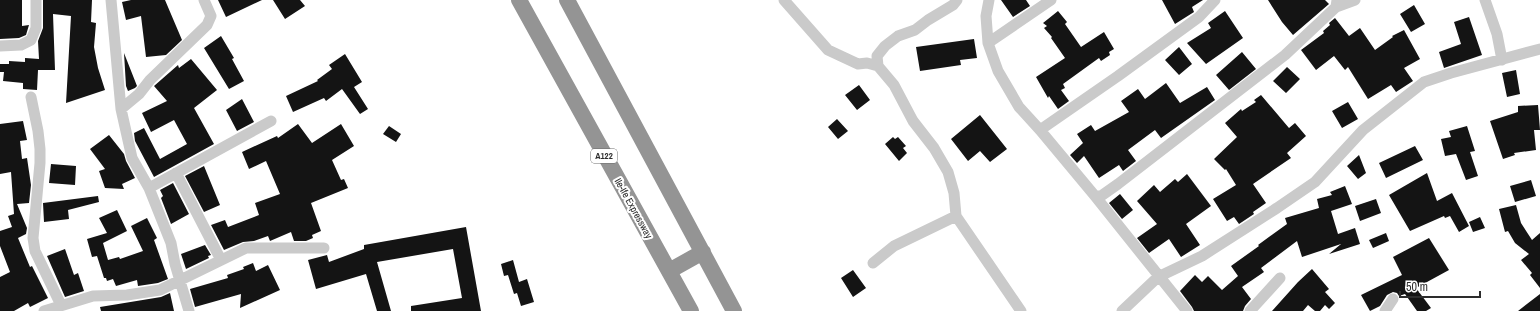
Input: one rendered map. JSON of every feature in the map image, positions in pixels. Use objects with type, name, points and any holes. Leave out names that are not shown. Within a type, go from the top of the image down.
[{"type":"highway","name":"Ile-Ife Expressway","points":[[519,0],[691,311]]},
{"type":"highway","points":[[567,0],[734,311]]},
{"type":"highway","points":[[669,271],[703,252]]},
{"type":"street","points":[[0,46],[21,45],[31,40],[36,28],[36,0]]},
{"type":"street","points":[[111,0],[121,109],[132,158],[149,188],[171,242],[175,264],[189,311]]},
{"type":"street","points":[[121,109],[139,94],[150,80],[208,25],[211,16],[204,0]]},
{"type":"street","points":[[784,0],[828,50],[858,64],[878,66]]},
{"type":"street","points":[[957,0],[915,30],[898,36],[885,46],[877,56],[878,66],[894,86],[913,121],[934,148],[948,172],[954,193],[956,216],[1021,311]]},
{"type":"street","points":[[989,0],[986,16],[988,43],[998,71],[1019,106],[1095,196],[1186,311]]},
{"type":"street","points":[[988,43],[1051,0]]},
{"type":"street","points":[[1040,130],[1199,17],[1215,0]]},
{"type":"street","points":[[1095,196],[1101,196],[1118,184],[1279,60],[1336,4],[1355,0]]},
{"type":"street","points":[[1485,0],[1497,34],[1502,60]]},
{"type":"street","points":[[1122,311],[1158,277],[1202,256],[1277,208],[1314,182],[1364,130],[1424,82],[1451,73],[1540,49]]},
{"type":"street","points":[[31,97],[40,149],[34,238],[35,251],[61,305]]},
{"type":"street","points":[[149,188],[271,121]]},
{"type":"street","points":[[176,173],[221,260]]},
{"type":"street","points":[[873,264],[894,246],[956,216]]},
{"type":"street","points":[[44,311],[93,296],[127,296],[160,290],[246,248],[324,248]]},
{"type":"street","points":[[1250,311],[1280,278]]},
{"type":"street","points":[[1385,311],[1393,299]]},
{"type":"building","points":[[0,0],[22,0],[22,26],[29,25],[26,35],[19,38],[0,39]]},
{"type":"building","points":[[43,0],[92,0],[91,22],[96,23],[94,47],[98,68],[105,90],[66,103],[71,16],[53,14],[55,70],[38,70],[37,90],[23,89],[23,83],[3,81],[4,72],[0,72],[0,64],[9,64],[9,61],[25,62],[25,58],[39,59],[38,41],[43,28]]},
{"type":"building","points":[[131,0],[165,0],[182,40],[166,55],[146,57],[141,16],[126,20],[122,2]]},
{"type":"building","points":[[218,0],[262,0],[226,17]]},
{"type":"building","points":[[273,0],[300,0],[305,6],[285,19]]},
{"type":"building","points":[[1001,0],[1026,0],[1030,6],[1013,17]]},
{"type":"building","points":[[1162,0],[1203,0],[1192,7],[1194,12],[1175,24]]},
{"type":"building","points":[[1268,0],[1325,0],[1329,4],[1293,35],[1282,22]]},
{"type":"building","points":[[1414,5],[1425,24],[1411,32],[1400,14]]},
{"type":"building","points":[[1058,11],[1067,22],[1065,24],[1081,47],[1104,32],[1114,49],[1109,52],[1110,55],[1101,61],[1099,58],[1063,84],[1065,88],[1061,90],[1069,101],[1058,109],[1049,96],[1048,98],[1036,77],[1065,58],[1051,38],[1052,37],[1044,28],[1047,26],[1043,23]]},
{"type":"building","points":[[1225,11],[1243,38],[1206,64],[1187,43],[1211,28],[1208,23]]},
{"type":"building","points":[[1469,17],[1482,55],[1444,68],[1439,52],[1461,44],[1454,22]]},
{"type":"building","points":[[1335,18],[1349,36],[1360,28],[1375,50],[1393,37],[1392,36],[1404,30],[1420,59],[1404,68],[1413,81],[1396,92],[1391,85],[1368,99],[1348,67],[1345,70],[1334,56],[1316,70],[1301,50],[1324,33],[1323,31]]},
{"type":"building","points":[[221,36],[234,58],[232,59],[244,81],[229,89],[204,48]]},
{"type":"building","points":[[974,39],[977,58],[960,60],[961,65],[920,71],[916,47]]},
{"type":"building","points":[[1179,47],[1192,64],[1179,75],[1165,60]]},
{"type":"building","points":[[1242,52],[1256,69],[1229,90],[1216,75]]},
{"type":"building","points":[[124,53],[137,86],[128,91],[126,86]]},
{"type":"building","points":[[345,54],[362,82],[354,87],[368,109],[360,114],[342,89],[326,101],[324,98],[293,112],[286,96],[318,81],[317,80],[332,69],[329,65]]},
{"type":"building","points":[[191,59],[217,90],[194,108],[214,144],[154,177],[135,141],[134,133],[144,128],[160,159],[187,144],[174,120],[151,132],[142,113],[167,101],[154,86],[178,65],[179,68]]},
{"type":"building","points":[[1287,67],[1300,79],[1286,93],[1273,81]]},
{"type":"building","points":[[1516,70],[1520,94],[1507,97],[1502,73]]},
{"type":"building","points":[[1166,83],[1180,103],[1207,87],[1215,100],[1161,138],[1155,130],[1128,150],[1136,161],[1123,171],[1119,165],[1099,178],[1084,156],[1077,163],[1070,155],[1083,143],[1077,134],[1091,125],[1095,131],[1129,112],[1121,101],[1138,89],[1145,99]]},
{"type":"building","points":[[859,85],[870,100],[857,110],[845,95]]},
{"type":"building","points":[[1261,95],[1289,128],[1295,123],[1306,136],[1287,153],[1291,158],[1253,184],[1266,203],[1253,212],[1254,214],[1239,224],[1234,217],[1227,221],[1213,199],[1236,185],[1226,169],[1225,170],[1214,159],[1237,137],[1225,123],[1241,109],[1242,111],[1256,102],[1254,100]]},
{"type":"building","points":[[242,99],[254,122],[237,131],[226,110]]},
{"type":"building","points":[[1348,102],[1358,119],[1342,128],[1332,111]]},
{"type":"building","points":[[1538,105],[1540,130],[1534,130],[1536,150],[1514,153],[1515,155],[1503,159],[1490,121],[1518,112],[1518,106]]},
{"type":"building","points":[[980,115],[1007,149],[990,162],[980,151],[968,161],[951,139]]},
{"type":"building","points":[[837,119],[848,131],[838,139],[828,127]]},
{"type":"building","points":[[23,121],[27,140],[20,141],[22,159],[27,158],[31,185],[29,203],[17,204],[27,228],[26,234],[18,238],[30,267],[32,266],[48,298],[30,307],[28,303],[14,311],[0,311],[0,277],[10,272],[0,246],[0,231],[12,227],[8,216],[14,214],[11,172],[0,174],[0,124]]},
{"type":"building","points":[[298,124],[312,143],[341,124],[354,146],[332,160],[341,180],[344,179],[348,188],[311,203],[321,231],[312,235],[313,238],[306,241],[294,241],[291,232],[270,241],[268,236],[254,241],[243,242],[224,250],[211,225],[225,220],[228,227],[259,215],[255,203],[280,194],[266,161],[249,169],[242,152],[277,136],[278,138]]},
{"type":"building","points":[[389,126],[401,134],[396,142],[383,134]]},
{"type":"building","points":[[1467,126],[1475,151],[1470,152],[1478,176],[1466,180],[1456,154],[1445,156],[1441,139],[1451,137],[1449,131]]},
{"type":"building","points":[[109,135],[124,154],[135,178],[122,184],[124,189],[105,188],[99,171],[105,169],[90,149]]},
{"type":"building","points":[[893,137],[895,139],[898,137],[906,146],[903,148],[907,153],[899,161],[885,144]]},
{"type":"building","points":[[1415,146],[1423,160],[1386,178],[1379,163]]},
{"type":"building","points":[[1359,155],[1366,173],[1358,179],[1347,166]]},
{"type":"building","points":[[51,164],[76,166],[75,185],[49,183]]},
{"type":"building","points":[[204,166],[220,205],[204,212],[185,176]]},
{"type":"building","points":[[1427,173],[1437,201],[1452,193],[1469,226],[1459,232],[1450,216],[1445,218],[1444,216],[1410,231],[1389,195]]},
{"type":"building","points":[[1187,174],[1211,206],[1186,224],[1200,245],[1181,257],[1169,239],[1149,253],[1137,238],[1157,224],[1137,201],[1154,185],[1160,192],[1175,179],[1178,182]]},
{"type":"building","points":[[1531,180],[1536,196],[1515,202],[1510,186]]},
{"type":"building","points":[[173,183],[189,214],[171,224],[161,198],[163,196],[160,190]]},
{"type":"building","points":[[1345,186],[1352,204],[1331,211],[1338,234],[1355,228],[1360,244],[1329,254],[1341,244],[1302,257],[1297,241],[1261,268],[1264,272],[1242,287],[1251,299],[1243,311],[1194,311],[1180,291],[1195,275],[1202,282],[1208,276],[1222,290],[1238,276],[1231,266],[1287,224],[1285,218],[1319,208],[1317,199],[1332,195],[1330,192]]},
{"type":"building","points":[[1120,194],[1133,210],[1122,219],[1109,203]]},
{"type":"building","points":[[98,196],[99,202],[68,210],[69,219],[44,222],[43,203]]},
{"type":"building","points":[[1376,199],[1381,213],[1360,221],[1355,206]]},
{"type":"building","points":[[1516,205],[1521,223],[1532,240],[1540,233],[1540,288],[1530,275],[1532,273],[1521,260],[1529,254],[1515,243],[1508,231],[1505,232],[1499,209]]},
{"type":"building","points":[[117,210],[127,231],[103,243],[108,260],[119,257],[120,259],[143,251],[131,226],[147,218],[157,238],[154,240],[168,279],[158,283],[138,286],[137,280],[116,286],[113,279],[107,281],[106,278],[104,278],[97,256],[92,257],[87,239],[107,233],[99,218]]},
{"type":"building","points":[[1480,217],[1485,228],[1473,232],[1469,222]]},
{"type":"building","points":[[466,227],[481,311],[411,311],[411,306],[462,298],[453,249],[377,262],[391,311],[377,311],[366,274],[316,289],[308,260],[327,255],[329,262],[364,249],[364,245]]},
{"type":"building","points":[[1386,233],[1389,241],[1373,248],[1369,240]]},
{"type":"building","points":[[1429,238],[1449,270],[1416,288],[1431,308],[1426,311],[1417,311],[1405,294],[1399,296],[1397,293],[1393,292],[1387,295],[1380,306],[1370,311],[1361,295],[1402,275],[1393,257]]},
{"type":"building","points":[[205,245],[211,255],[208,256],[209,258],[186,269],[181,254]]},
{"type":"building","points":[[65,249],[74,275],[78,273],[84,291],[65,297],[47,256]]},
{"type":"building","points":[[513,260],[519,282],[527,279],[534,302],[521,306],[517,293],[514,294],[508,275],[504,276],[501,264]]},
{"type":"building","points":[[253,263],[256,271],[268,265],[280,290],[240,308],[241,294],[195,307],[190,289],[228,278],[227,275],[244,269],[243,267]]},
{"type":"building","points":[[1312,269],[1329,289],[1325,292],[1335,303],[1329,309],[1325,305],[1320,311],[1315,311],[1308,305],[1303,311],[1272,311],[1298,282]]},
{"type":"building","points":[[853,270],[866,288],[853,297],[841,278]]},
{"type":"building","points":[[170,293],[174,311],[101,311],[100,307],[161,297]]},
{"type":"building","points":[[1540,294],[1540,311],[1518,311]]}]
